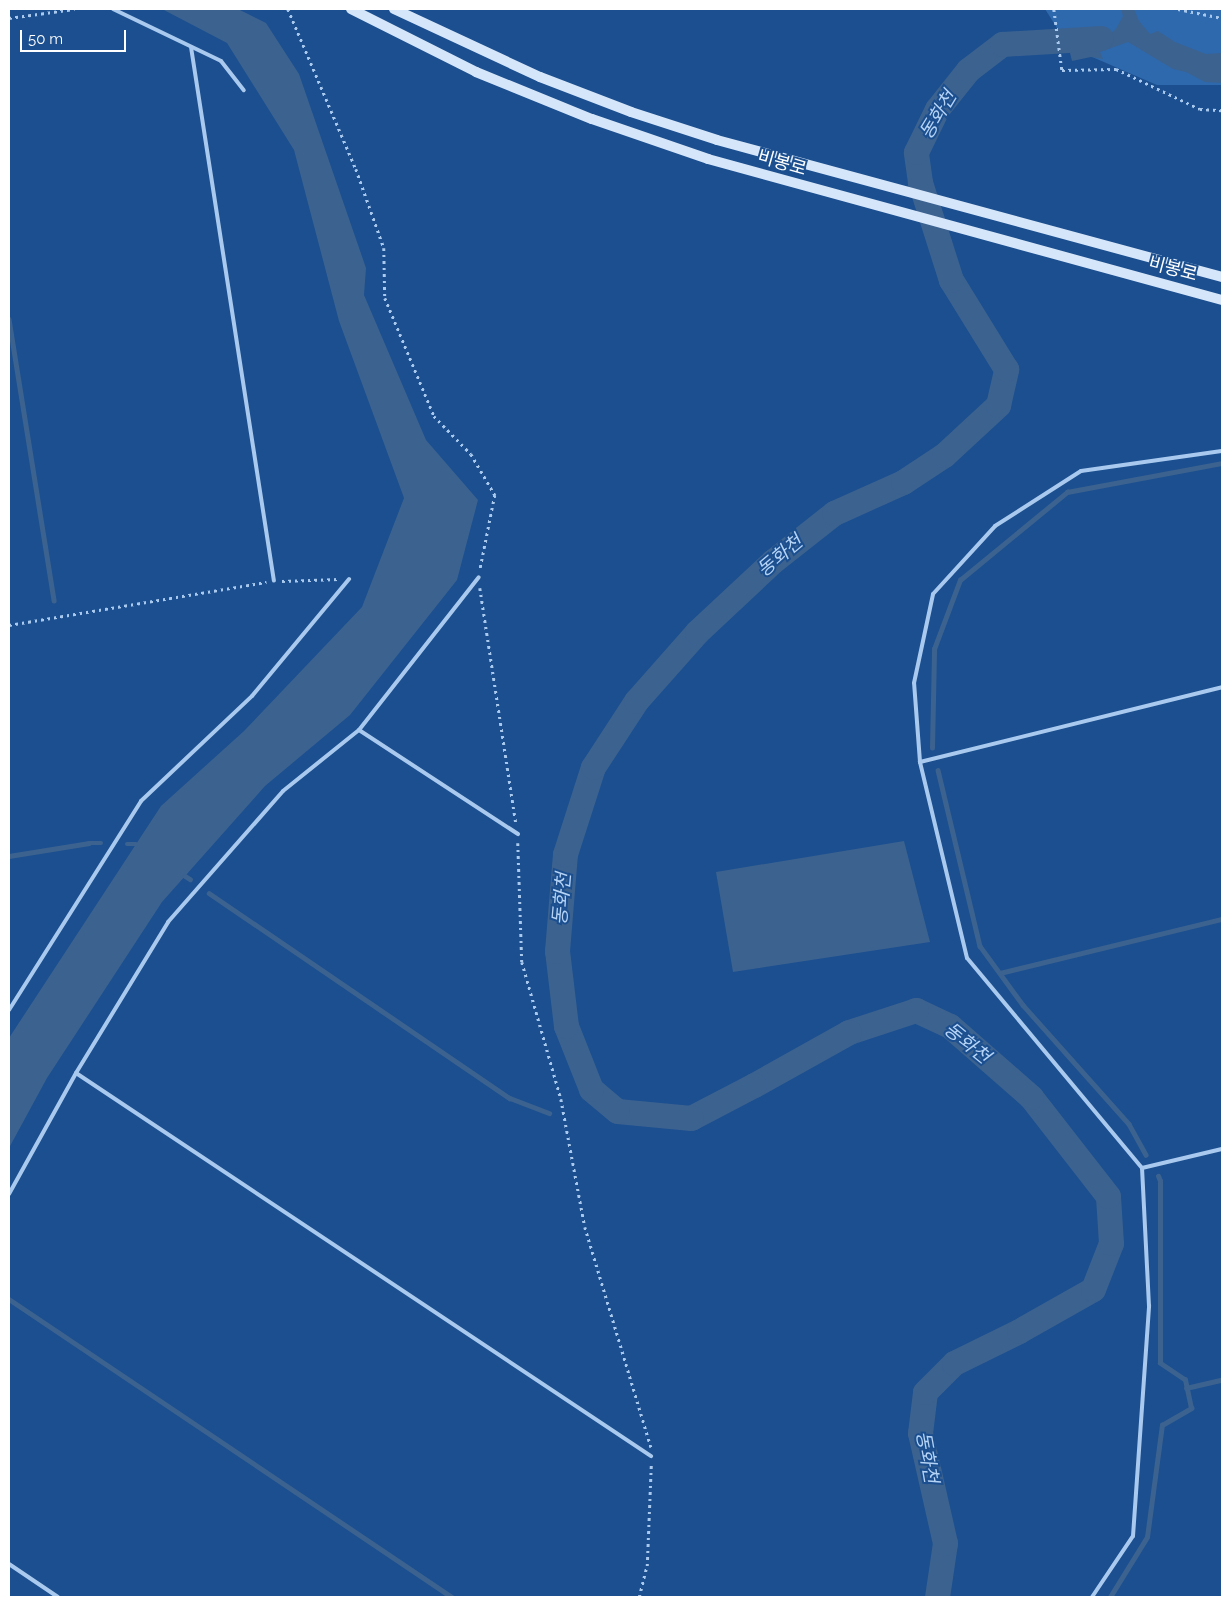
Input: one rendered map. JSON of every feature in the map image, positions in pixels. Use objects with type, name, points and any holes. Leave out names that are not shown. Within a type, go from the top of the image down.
[{"type":"street","name":"비봉로","points":[[351,9],[476,72],[592,120],[708,159],[1222,300]]},
{"type":"street","name":"비봉로","points":[[394,9],[540,77],[631,112],[717,140],[1222,277]]},
{"type":"lane","points":[[113,9],[221,61],[244,90]]},
{"type":"lane","points":[[191,47],[274,581]]},
{"type":"lane","points":[[1092,1597],[1133,1536],[1149,1306],[1142,1168],[966,958],[920,762],[914,683],[933,594],[995,526],[1081,470],[1222,451]]},
{"type":"lane","points":[[9,1194],[76,1073],[168,922],[283,791],[359,730],[479,577]]},
{"type":"lane","points":[[9,1010],[141,801],[252,696],[349,579]]},
{"type":"lane","points":[[920,762],[1222,687]]},
{"type":"lane","points":[[359,730],[518,834]]},
{"type":"lane","points":[[76,1073],[651,1456]]},
{"type":"lane","points":[[1142,1168],[1222,1149]]},
{"type":"lane","points":[[9,1564],[58,1597]]},
{"type":"path","points":[[9,18],[74,9]]},
{"type":"path","points":[[288,9],[356,169],[384,248],[385,298],[434,416],[471,454],[495,495],[479,577],[518,834],[522,962],[562,1099],[586,1227],[652,1444],[647,1566],[638,1597]]},
{"type":"path","points":[[1054,9],[1062,70],[1116,69],[1200,109],[1222,110]]},
{"type":"path","points":[[1178,9],[1222,18]]},
{"type":"path","points":[[9,624],[274,581],[349,579]]},
{"type":"shaded area","points":[[162,9],[238,9],[266,23],[299,74],[366,268],[364,295],[426,440],[478,500],[457,580],[350,715],[265,786],[162,902],[47,1078],[9,1148],[9,1038],[161,806],[244,731],[362,607],[404,498],[339,321],[294,150],[227,43]]},
{"type":"shaded area","points":[[1045,9],[1222,9],[1222,85],[1157,85],[1069,47]]},
{"type":"shaded area","points":[[1121,9],[1134,9],[1139,21],[1150,34],[1158,31],[1175,42],[1206,54],[1222,53],[1222,83],[1205,82],[1186,72],[1173,69],[1128,42],[1100,52],[1103,59],[1091,57],[1072,61],[1065,33],[1106,37],[1116,29],[1123,16]]},
{"type":"shaded area","points":[[904,841],[930,942],[733,972],[716,872]]},
{"type":"waterway","name":"동화천","points":[[937,1597],[945,1543],[920,1433],[925,1392],[954,1363],[1019,1331],[1093,1289],[1111,1243],[1108,1196],[1031,1097],[950,1026],[916,1010],[849,1032],[691,1118],[617,1111],[591,1089],[566,1026],[557,951],[565,854],[593,767],[636,701],[697,632],[773,561],[834,513],[903,482],[944,455],[998,405],[1006,369],[951,280],[920,182],[916,152],[937,109],[968,70],[1002,44],[1101,38]]},
{"type":"waterway","points":[[9,319],[54,600]]},
{"type":"waterway","points":[[932,748],[934,649],[960,580],[1067,492],[1222,463]]},
{"type":"waterway","points":[[938,770],[980,946],[1023,1005],[1129,1124],[1146,1155]]},
{"type":"waterway","points":[[9,856],[89,843],[101,843]]},
{"type":"waterway","points":[[127,844],[136,844]]},
{"type":"waterway","points":[[185,876],[190,879]]},
{"type":"waterway","points":[[209,893],[510,1098],[549,1113]]},
{"type":"waterway","points":[[1000,973],[1222,919]]},
{"type":"waterway","points":[[1110,1597],[1147,1537],[1162,1425],[1191,1408],[1185,1380],[1160,1363],[1160,1181],[1158,1176]]},
{"type":"waterway","points":[[9,1299],[452,1597]]},
{"type":"waterway","points":[[1186,1388],[1222,1380]]}]
